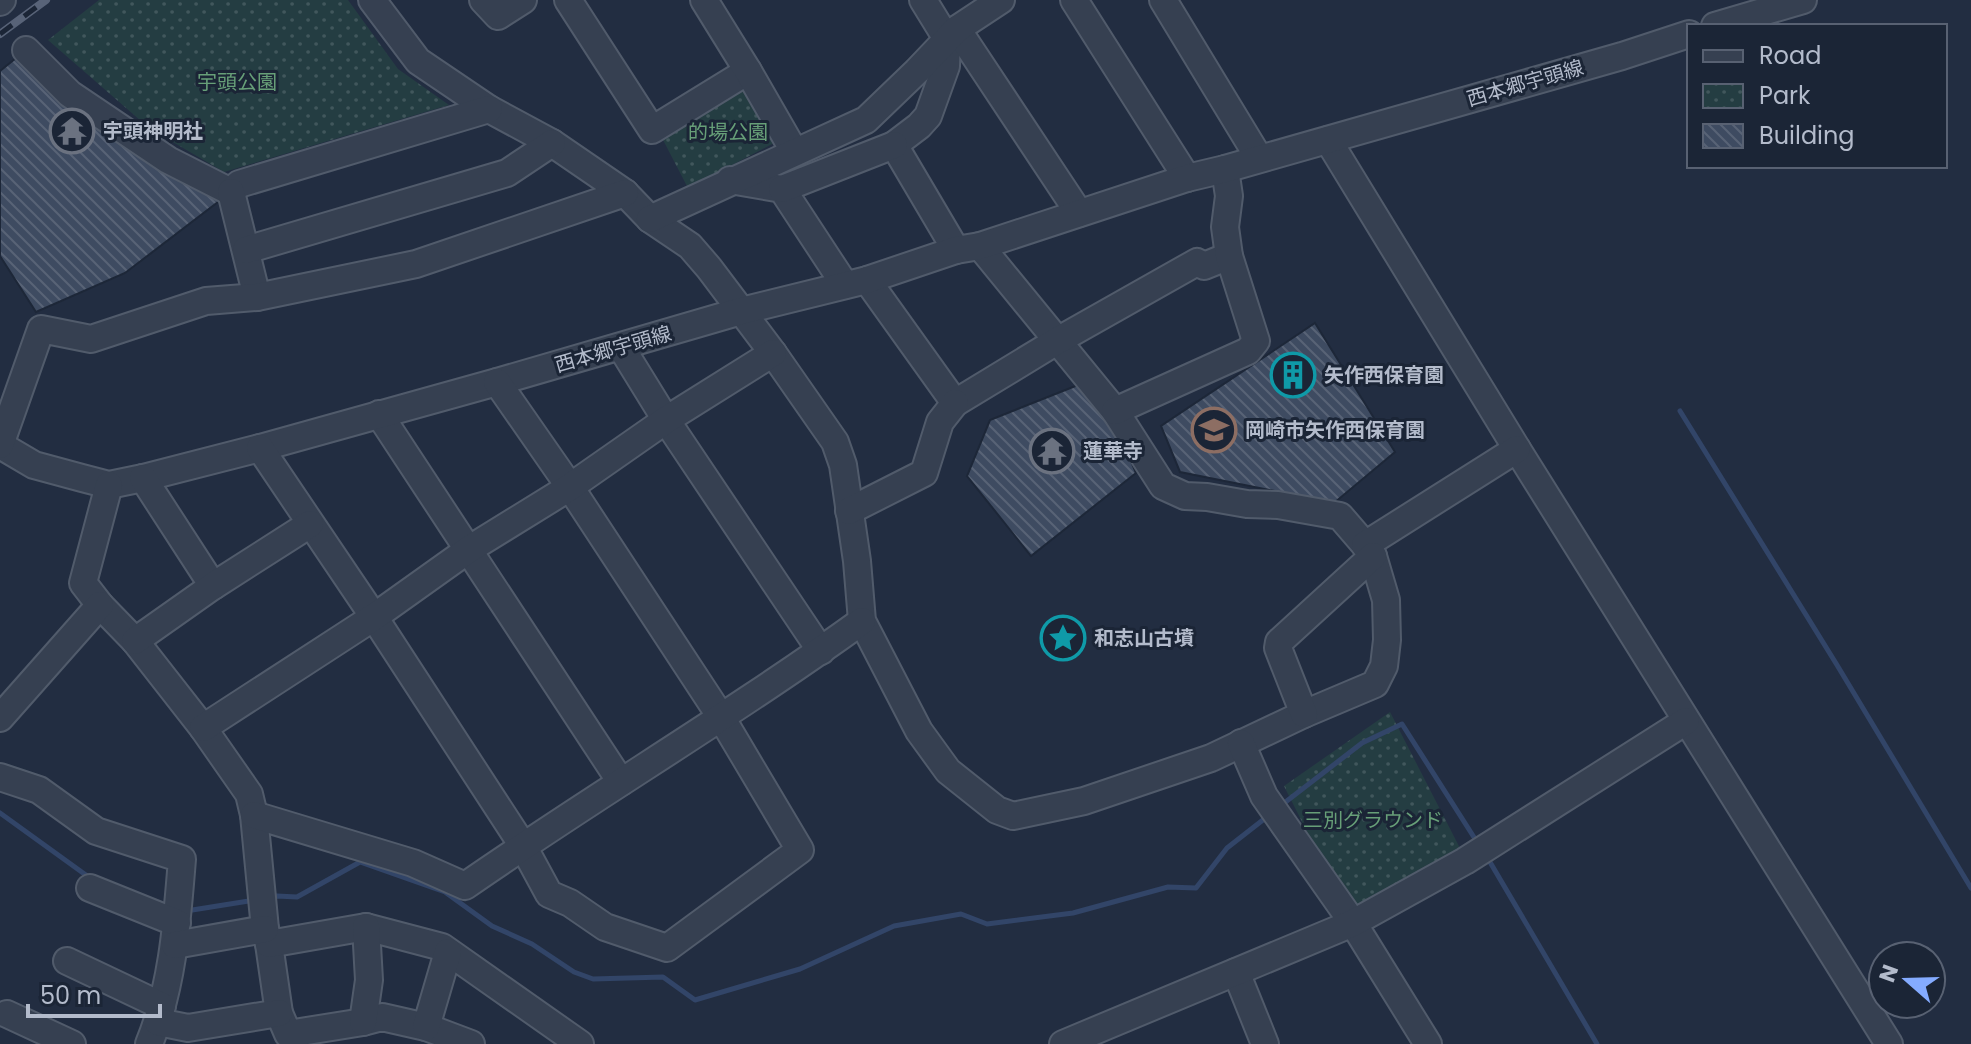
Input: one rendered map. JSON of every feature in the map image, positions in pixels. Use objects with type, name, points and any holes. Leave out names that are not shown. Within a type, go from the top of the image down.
[{"type":"street","points":[[372,0],[418,61],[489,109],[552,143],[625,193],[650,219],[690,246],[741,311],[835,442],[843,465],[861,589],[862,621],[919,731],[948,771],[997,810],[1013,816],[1084,801],[1211,758],[1375,684],[1384,666],[1386,600],[1369,551],[1340,516],[1278,505],[1185,496],[1163,486],[1115,411],[1057,341],[968,248],[894,145]]},
{"type":"street","points":[[483,0],[498,16],[523,0]]},
{"type":"street","points":[[568,0],[652,130],[748,71]]},
{"type":"street","points":[[704,0],[794,151]]},
{"type":"street","points":[[923,0],[952,34],[1079,213]]},
{"type":"street","points":[[650,219],[866,120],[952,34],[1001,0]]},
{"type":"street","points":[[1074,0],[1187,178]]},
{"type":"street","points":[[1163,0],[1259,158],[1328,140],[1889,1044]]},
{"type":"street","points":[[1722,24],[1803,0]]},
{"type":"street","points":[[730,180],[782,189],[894,145],[928,116],[946,66],[952,34]]},
{"type":"street","name":"西本郷宇頭線","points":[[1328,140],[1687,35]]},
{"type":"street","points":[[26,50],[70,94],[168,160],[231,192],[257,297]]},
{"type":"street","points":[[231,192],[239,184],[489,109]]},
{"type":"street","points":[[246,250],[507,173],[552,143]]},
{"type":"street","name":"西本郷宇頭線","points":[[0,445],[34,465],[109,485],[143,478],[497,382],[741,311],[856,282],[1259,158]]},
{"type":"street","points":[[1115,411],[1248,351],[1256,341],[1229,256],[1225,227],[1229,196],[1225,169]]},
{"type":"street","points":[[782,189],[955,403]]},
{"type":"street","points":[[0,445],[41,329],[91,339],[206,301],[257,297],[416,264],[625,193]]},
{"type":"street","points":[[849,511],[924,473],[940,422],[955,403],[1197,262],[1204,266],[1229,256]]},
{"type":"street","points":[[621,347],[666,420],[821,651]]},
{"type":"street","points":[[203,728],[374,617],[468,550],[570,487],[666,420],[773,353]]},
{"type":"street","points":[[260,448],[523,846],[549,894],[570,903],[605,927],[667,948],[800,850],[721,717],[497,382]]},
{"type":"street","points":[[379,414],[621,782]]},
{"type":"street","points":[[1304,714],[1278,648],[1279,642],[1369,551],[1517,449]]},
{"type":"street","points":[[143,478],[213,586]]},
{"type":"street","points":[[109,485],[83,583],[135,641],[203,728],[249,794],[279,1013],[288,1034],[382,1017],[426,1027],[471,1044]]},
{"type":"street","points":[[135,641],[310,524]]},
{"type":"street","points":[[0,718],[100,605]]},
{"type":"street","points":[[254,815],[413,863],[465,886],[862,621]]},
{"type":"street","points":[[1063,1044],[1353,923],[1465,861],[1686,721]]},
{"type":"street","points":[[1241,743],[1264,796],[1353,923],[1428,1044]]},
{"type":"street","points":[[0,777],[39,790],[96,831],[182,859],[176,934],[156,1024]]},
{"type":"street","points":[[90,888],[176,934],[267,937],[366,927],[442,947],[580,1044]]},
{"type":"street","points":[[363,1022],[369,980],[366,927]]},
{"type":"street","points":[[426,1027],[448,952]]},
{"type":"street","points":[[67,961],[156,1024],[188,1028],[279,1013]]},
{"type":"street","points":[[1236,972],[1265,1044]]},
{"type":"street","points":[[4,1006],[19,1044]]},
{"type":"street","points":[[4,1006],[72,1044]]},
{"type":"green space","name":"宇頭公園","points":[[99,0],[348,0],[398,69],[449,105],[224,172],[149,128],[48,40]]},
{"type":"green space","name":"的場公園","points":[[744,89],[776,142],[688,188],[661,136]]},
{"type":"green space","name":"三別グラウンド","points":[[1390,712],[1464,856],[1353,923],[1284,786]]},
{"type":"building","name":"宇頭神明社","points":[[26,50],[231,192],[125,273],[36,312],[0,256],[0,71]]},
{"type":"building","name":"矢作西保育園","points":[[1315,323],[1395,452],[1334,503],[1180,472],[1161,426]]},
{"type":"building","name":"蓮華寺","points":[[1078,385],[1118,430],[1136,473],[1031,556],[967,476],[990,420]]},
{"type":"waterway","points":[[1680,411],[1971,888]]},
{"type":"waterway","points":[[1279,807],[1362,743],[1402,724],[1477,842]]},
{"type":"waterway","points":[[0,813],[90,878]]},
{"type":"waterway","points":[[268,897],[297,897],[360,862],[445,892],[492,926],[532,944],[574,972],[593,979],[663,977],[695,1000],[800,969],[894,926],[961,914],[987,924],[1073,913],[1168,887],[1196,888],[1227,848],[1268,816]]},
{"type":"waterway","points":[[1487,857],[1597,1044]]},
{"type":"waterway","points":[[186,911],[255,900]]},
{"type":"railway","points":[[0,34],[46,0]]},
{"type":"place","name":"宇頭神明社","points":[[72,131]]},
{"type":"place","name":"矢作西保育園","points":[[1293,375]]},
{"type":"place","name":"岡崎市矢作西保育園","points":[[1214,430]]},
{"type":"place","name":"蓮華寺","points":[[1052,451]]},
{"type":"place","name":"和志山古墳","points":[[1063,638]]}]
